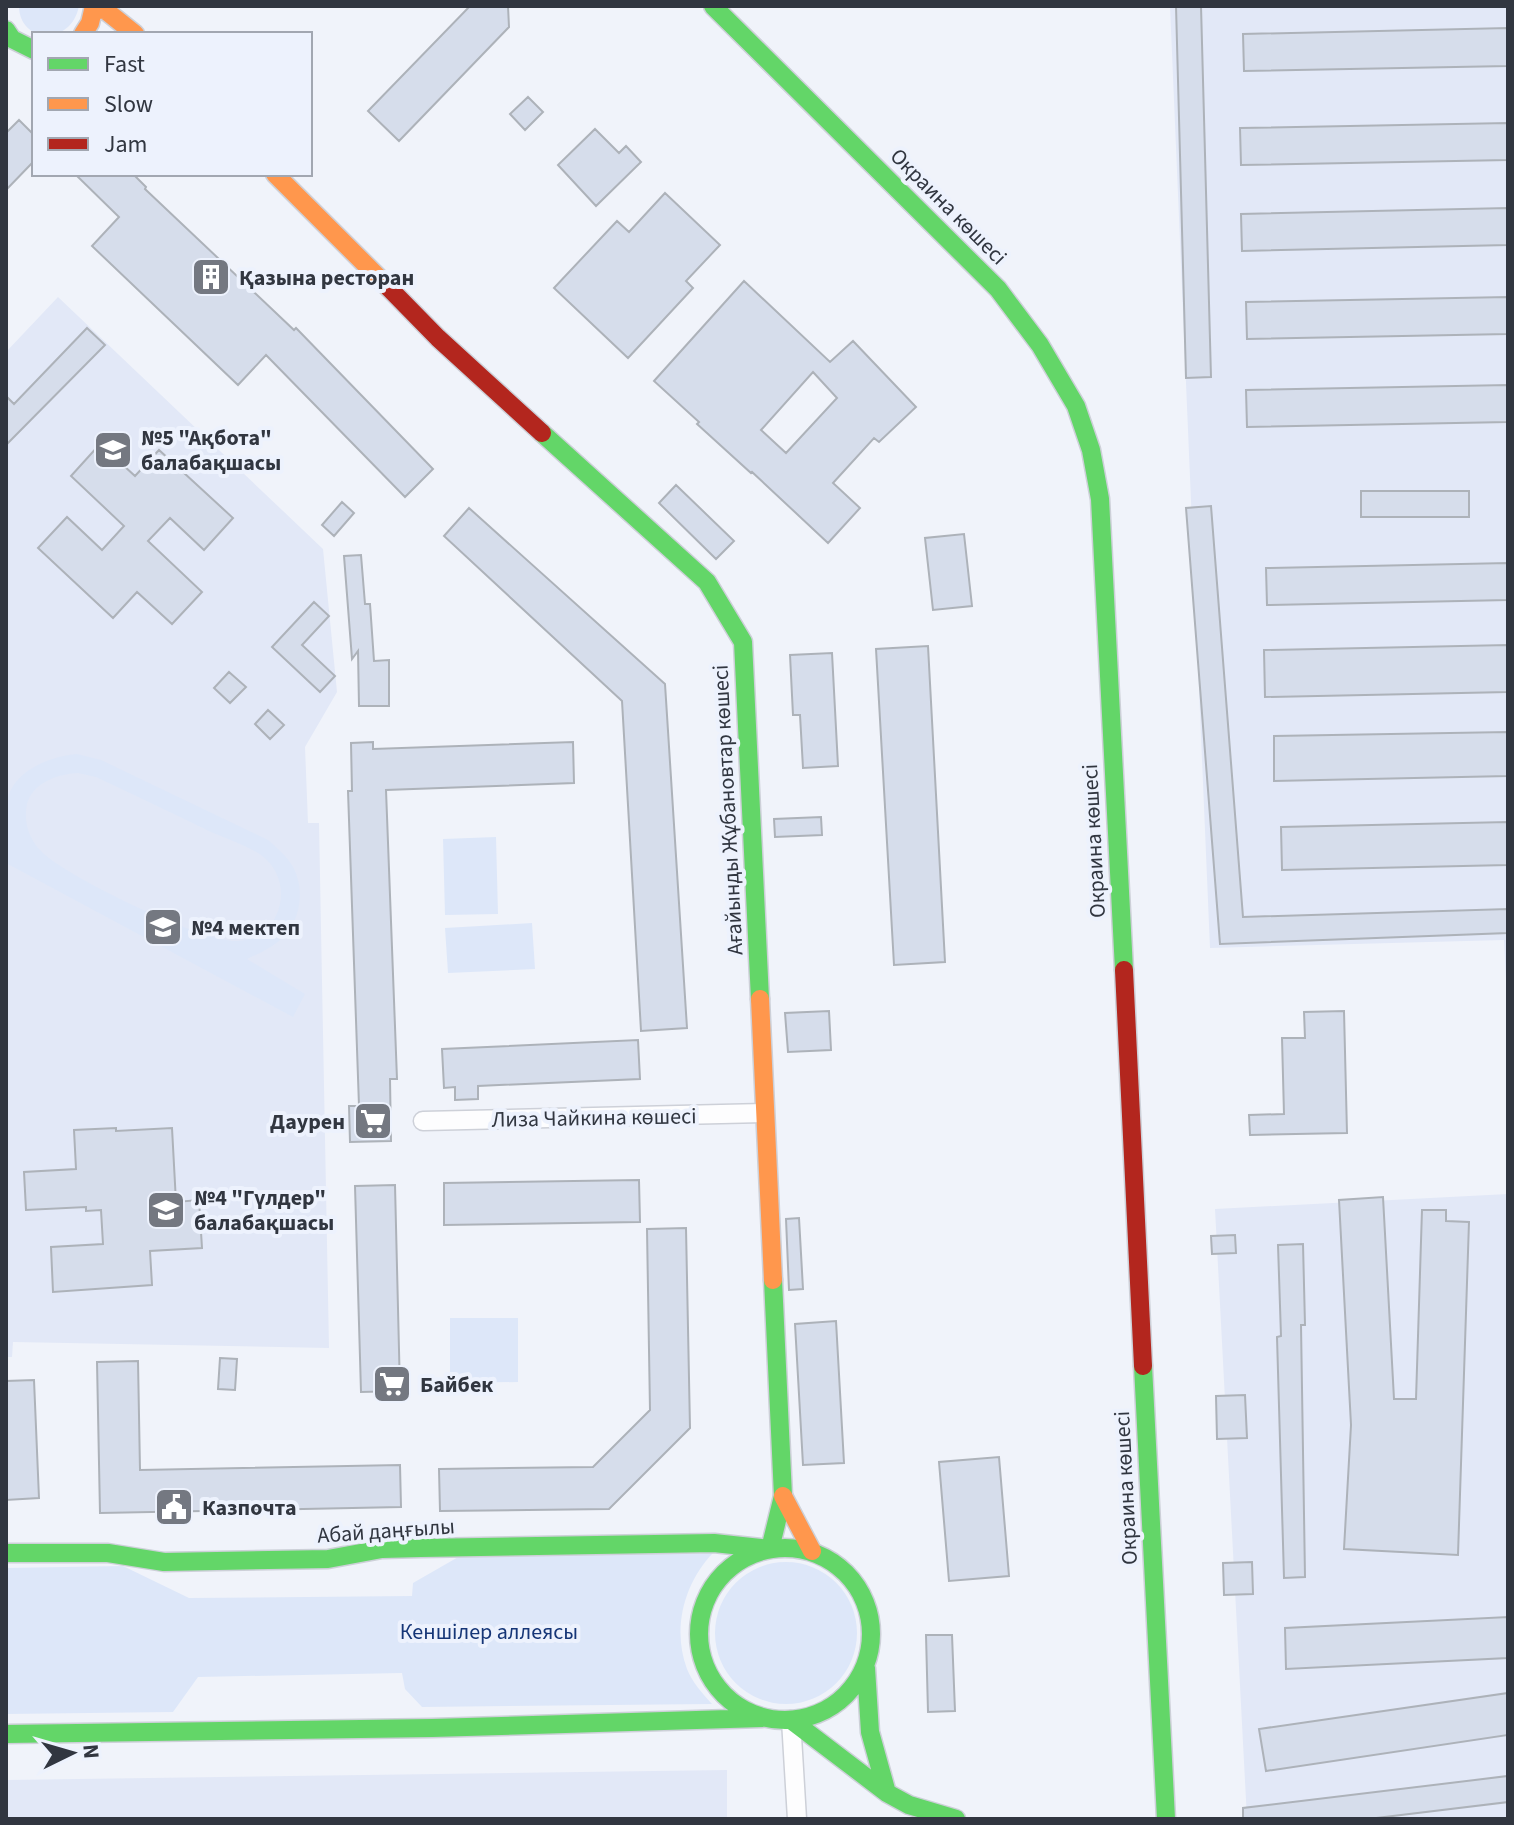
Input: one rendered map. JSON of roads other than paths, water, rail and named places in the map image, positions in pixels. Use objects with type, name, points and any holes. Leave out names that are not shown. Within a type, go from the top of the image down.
[{"type":"street","name":"Окраина көшесі","points":[[713,6],[998,289],[1038,341],[1076,409],[1091,447],[1100,499],[1166,1819]]},
{"type":"street","points":[[84,32],[94,8],[105,10],[132,32]]},
{"type":"street","points":[[8,38],[32,49]]},
{"type":"street","name":"Ағайынды Жұбановтар көшесі","points":[[277,176],[438,338],[707,582],[743,642],[783,1496]]},
{"type":"street","name":"Лиза Чайкина көшесі","points":[[423,1121],[764,1113]]},
{"type":"street","points":[[770,1549],[783,1496]]},
{"type":"street","points":[[783,1496],[812,1551]]},
{"type":"street","name":"Абай даңғылы","points":[[6,1553],[108,1553],[164,1562],[328,1559],[382,1549],[421,1548],[714,1543],[770,1549]]},
{"type":"street","points":[[762,1718],[728,1699],[715,1685],[703,1659],[699,1630],[702,1611],[720,1577],[751,1554],[791,1547],[812,1551],[846,1572],[859,1588],[867,1606],[872,1626],[864,1699],[870,1742],[887,1793]]},
{"type":"street","points":[[6,1734],[432,1728],[762,1718],[791,1720],[828,1710],[844,1698],[866,1666]]},
{"type":"street","points":[[791,1720],[887,1793],[909,1805],[956,1819]]},
{"type":"street","points":[[791,1720],[797,1819]]},
{"type":"place","name":"Қазына ресторан","points":[[211,277]]},
{"type":"place","name":"№5 \"Ақбота\" балабақшасы","points":[[113,450]]},
{"type":"place","name":"№4 мектеп","points":[[163,927]]},
{"type":"place","name":"Даурен","points":[[373,1121]]},
{"type":"place","name":"№4 \"Гүлдер\" балабақшасы","points":[[166,1210]]},
{"type":"place","name":"Байбек","points":[[392,1384]]},
{"type":"place","name":"Казпочта","points":[[174,1507]]},
{"type":"park label","name":"Кеншілер аллеясы","points":[[489,1631]]}]
